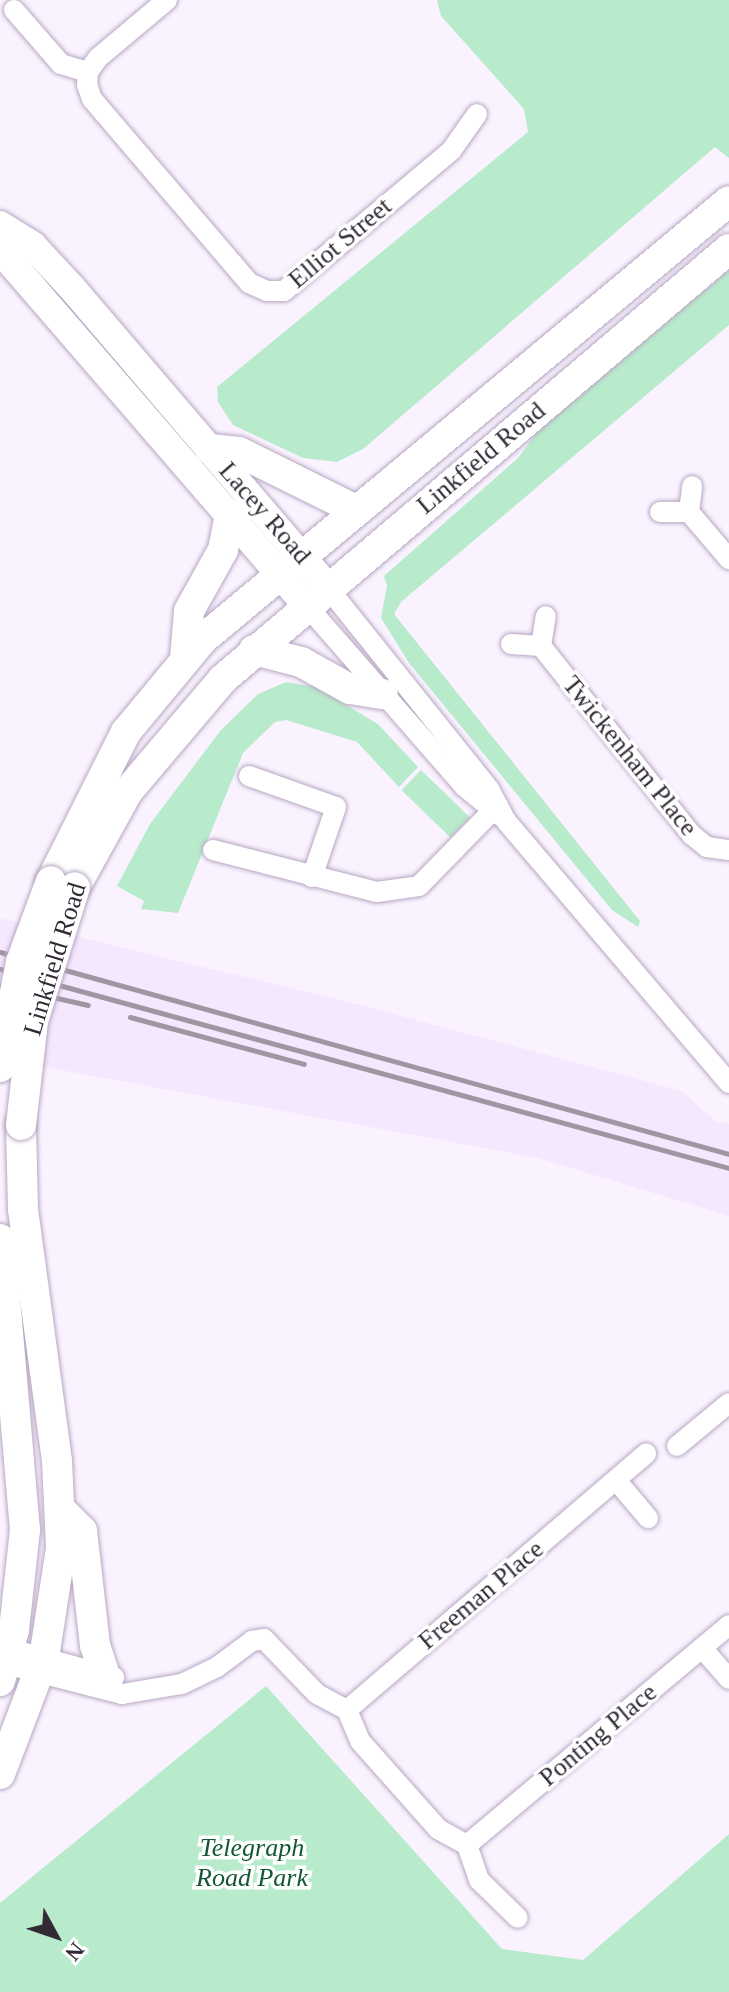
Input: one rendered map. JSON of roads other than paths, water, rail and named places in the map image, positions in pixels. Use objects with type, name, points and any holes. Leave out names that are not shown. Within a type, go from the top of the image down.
[{"type":"main road","name":"Linkfield Road","points":[[0,1774],[42,1666],[57,1581],[60,1509],[23,1209],[21,1125],[33,1021],[63,884],[115,750],[185,658],[290,563],[729,201]]},
{"type":"main road","name":"Linkfield Road","points":[[0,1067],[21,962],[63,884],[148,763],[194,709],[254,650],[729,249]]},
{"type":"main road","points":[[210,449],[239,452],[354,509]]},
{"type":"main road","points":[[185,658],[189,611],[223,550],[230,515]]},
{"type":"main road","points":[[254,650],[301,662],[350,689],[383,694]]},
{"type":"main road","points":[[0,1239],[24,1500],[23,1566],[5,1665]]},
{"type":"main road","points":[[60,1509],[82,1531],[95,1645],[105,1675]]},
{"type":"street","points":[[14,10],[61,64],[88,72],[167,0]]},
{"type":"street","name":"Elliot Street","points":[[88,72],[92,99],[249,283],[267,291],[284,291],[451,151],[477,114]]},
{"type":"street","name":"Lacey Road","points":[[0,225],[33,246],[210,449],[290,563],[729,1083]]},
{"type":"street","name":"Lacey Road","points":[[0,233],[13,265],[230,515],[290,563]]},
{"type":"street","points":[[692,486],[689,512],[729,559]]},
{"type":"street","points":[[660,512],[689,512]]},
{"type":"street","name":"Lacey Road","points":[[318,597],[383,694],[465,787],[499,812]]},
{"type":"street","points":[[511,644],[541,646],[546,616]]},
{"type":"street","name":"Twickenham Place","points":[[541,646],[692,835],[707,847],[729,850]]},
{"type":"street","points":[[249,776],[336,807],[312,877]]},
{"type":"street","points":[[213,850],[366,892],[419,886],[499,812]]},
{"type":"street","points":[[677,1446],[729,1403]]},
{"type":"street","name":"Freeman Place","points":[[347,1710],[646,1454]]},
{"type":"street","points":[[616,1480],[648,1518]]},
{"type":"street","name":"Ponting Place","points":[[467,1845],[729,1625]]},
{"type":"street","points":[[42,1666],[122,1694],[197,1678],[252,1641],[264,1639],[317,1694],[347,1710],[360,1741],[438,1829],[467,1845],[479,1880],[518,1918]]},
{"type":"street","points":[[702,1648],[729,1679]]},
{"type":"street","points":[[5,1665],[42,1666],[105,1675],[143,1690]]},
{"type":"railway","points":[[0,952],[729,1154]]},
{"type":"railway","points":[[0,969],[729,1168]]},
{"type":"railway","points":[[0,985],[88,1005]]},
{"type":"railway","points":[[130,1017],[304,1064]]},
{"type":"park label","name":"Telegraph Road Park","points":[[252,1863]]}]
